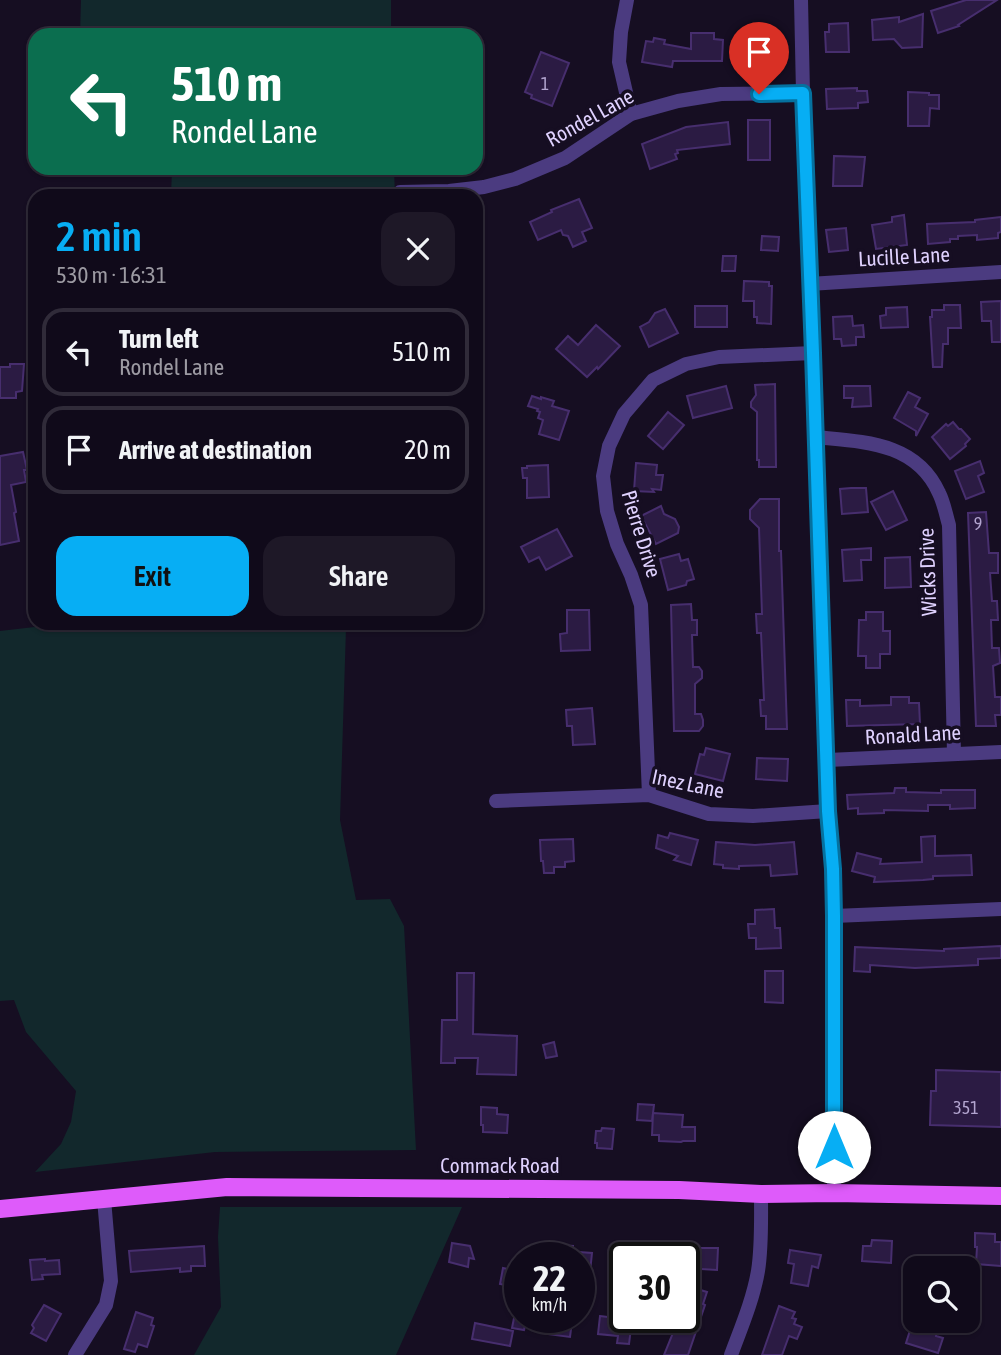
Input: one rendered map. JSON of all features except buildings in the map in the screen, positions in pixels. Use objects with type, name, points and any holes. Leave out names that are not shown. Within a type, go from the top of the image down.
[{"type":"main road","name":"Commack Road","points":[[0,1209],[227,1187],[682,1190],[761,1194],[1001,1196]]},
{"type":"street","points":[[627,0],[619,62],[631,114]]},
{"type":"street","points":[[801,0],[828,811],[833,869],[834,1193]]},
{"type":"street","name":"Rondel Lane","points":[[466,189],[515,179],[565,158],[631,114],[678,101],[721,94],[803,93]]},
{"type":"street","name":"Lucille Lane","points":[[809,284],[1001,272]]},
{"type":"street","name":"Pierre Drive","points":[[649,794],[641,605],[607,511],[603,476],[609,446],[624,414],[653,380],[687,364],[719,357],[813,353]]},
{"type":"street","name":"Wicks Drive","points":[[815,437],[876,444],[900,452],[924,469],[939,493],[949,525],[954,754]]},
{"type":"street","name":"Ronald Lane","points":[[828,760],[1001,752]]},
{"type":"street","name":"Inez Lane","points":[[496,801],[649,794],[709,814],[753,816],[828,811]]},
{"type":"street","points":[[834,916],[1001,909]]},
{"type":"street","points":[[731,1355],[758,1271],[761,1194]]},
{"type":"street","points":[[75,1355],[106,1305],[111,1281],[104,1199]]},
{"type":"green space","points":[[81,0],[391,0],[391,28],[80,28]]},
{"type":"green space","points":[[172,175],[394,175],[395,189],[171,189]]},
{"type":"green space","points":[[28,628],[28,630],[346,630],[340,820],[356,900],[390,899],[404,926],[416,1150],[215,1152],[35,1172],[61,1144],[71,1122],[76,1091],[26,1032],[14,1000],[0,1001],[0,631]]},
{"type":"green space","points":[[220,1207],[462,1207],[396,1355],[194,1355],[221,1307],[218,1237]]},
{"type":"route","points":[[759,94],[803,93],[828,811],[833,869],[834,1147]]}]
